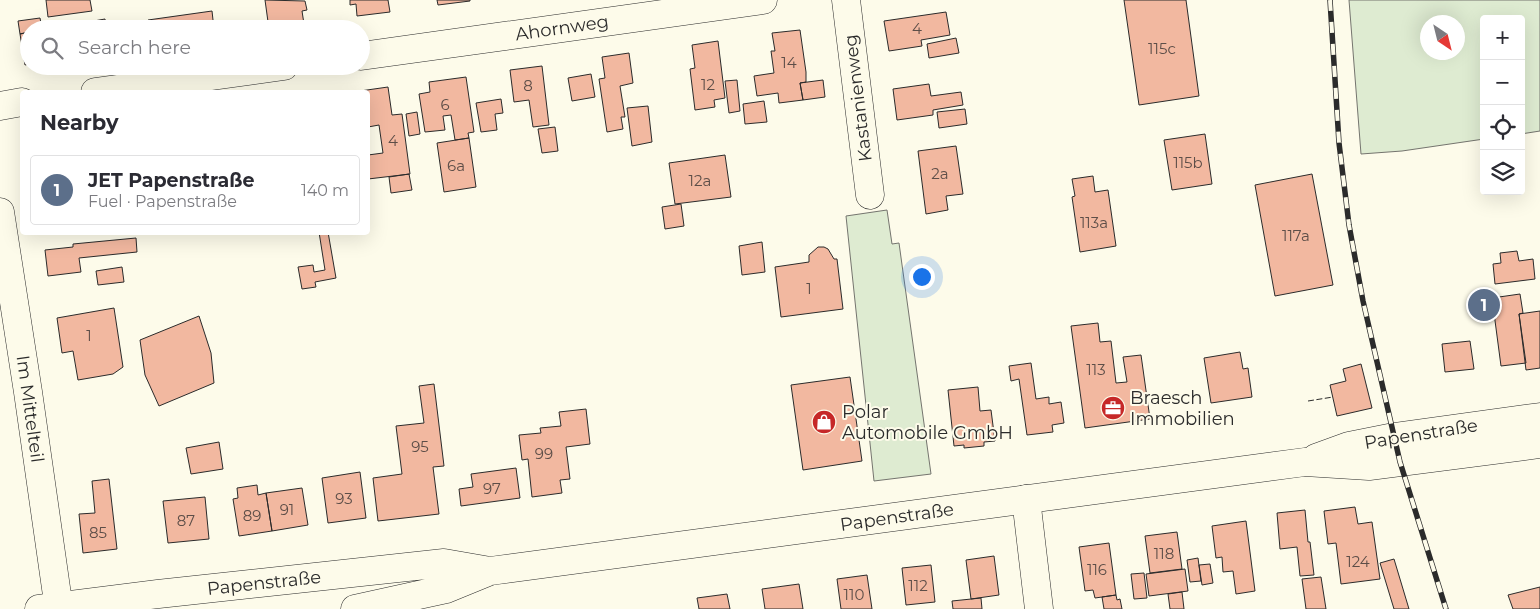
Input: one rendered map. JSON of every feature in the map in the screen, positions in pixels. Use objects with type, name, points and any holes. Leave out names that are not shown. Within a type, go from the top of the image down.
[{"type":"main road","name":"Ahornweg","points":[[370,55],[763,0]]},
{"type":"main road","name":"Kastanienweg","points":[[846,0],[870,195]]},
{"type":"main road","points":[[109,90],[218,75]]},
{"type":"main road","points":[[0,106],[20,102]]},
{"type":"main road","name":"Im Mittelteil","points":[[0,212],[28,392],[52,608]]},
{"type":"main road","name":"Papenstraße","points":[[1305,462],[1349,446],[1394,437],[1540,417]]},
{"type":"main road","name":"Papenstraße","points":[[356,609],[446,589],[490,571],[1305,462],[1369,466],[1540,444]]},
{"type":"main road","points":[[1026,499],[1038,609]]},
{"type":"main road","name":"Papenstraße","points":[[52,608],[158,594],[444,562],[490,571]]},
{"type":"green space","points":[[1349,0],[1540,0],[1540,131],[1525,133],[1525,15],[1480,15],[1480,140],[1402,151],[1361,154]]},
{"type":"green space","points":[[887,210],[892,244],[899,243],[931,474],[874,481],[846,216]]},
{"type":"building","points":[[46,0],[90,0],[92,11],[48,17]]},
{"type":"building","points":[[265,0],[305,1],[307,10],[302,11],[303,20],[268,20]]},
{"type":"building","points":[[350,0],[388,0],[390,12],[357,16],[356,4],[350,5]]},
{"type":"building","points":[[437,0],[470,0],[470,1],[438,5]]},
{"type":"building","points":[[1124,0],[1186,0],[1199,96],[1139,105]]},
{"type":"building","points":[[212,11],[213,20],[148,20]]},
{"type":"building","points":[[946,12],[950,35],[921,40],[922,46],[889,51],[884,21]]},
{"type":"building","points":[[800,30],[806,72],[806,82],[800,83],[803,100],[779,103],[778,93],[757,96],[754,76],[774,73],[771,51],[775,51],[772,33]]},
{"type":"building","points":[[956,38],[959,53],[929,58],[927,44]]},
{"type":"building","points":[[718,41],[725,98],[714,100],[715,107],[695,110],[690,69],[695,68],[692,45]]},
{"type":"building","points":[[629,53],[633,83],[620,86],[625,117],[621,117],[623,129],[607,132],[599,79],[605,78],[602,57]]},
{"type":"building","points":[[542,66],[549,125],[533,127],[529,100],[514,102],[510,70]]},
{"type":"building","points":[[591,74],[595,97],[572,101],[568,78]]},
{"type":"building","points":[[466,77],[474,132],[468,133],[469,138],[455,140],[451,115],[443,116],[445,130],[425,132],[419,94],[430,92],[429,82]]},
{"type":"building","points":[[737,80],[740,111],[729,113],[725,81]]},
{"type":"building","points":[[823,80],[825,97],[803,100],[800,83]]},
{"type":"building","points":[[929,84],[931,96],[961,92],[963,105],[933,110],[933,115],[897,120],[893,89]]},
{"type":"building","points":[[388,87],[392,115],[402,114],[410,174],[370,179],[370,155],[383,153],[379,125],[370,127],[370,90],[367,90]]},
{"type":"building","points":[[501,99],[503,113],[495,114],[497,130],[481,132],[476,103]]},
{"type":"building","points":[[764,101],[767,122],[745,124],[743,104]]},
{"type":"building","points":[[648,106],[652,142],[632,146],[627,108]]},
{"type":"building","points":[[965,109],[967,124],[939,128],[937,112]]},
{"type":"building","points":[[417,112],[420,134],[409,136],[406,114]]},
{"type":"building","points":[[555,127],[558,151],[542,153],[538,129]]},
{"type":"building","points":[[1205,134],[1212,184],[1172,190],[1164,140]]},
{"type":"building","points":[[469,138],[476,187],[444,192],[437,143]]},
{"type":"building","points":[[956,146],[963,194],[946,196],[948,210],[926,214],[918,151]]},
{"type":"building","points":[[725,155],[731,197],[675,204],[669,163]]},
{"type":"building","points":[[409,174],[412,190],[391,193],[389,177]]},
{"type":"building","points":[[1312,174],[1333,285],[1275,296],[1255,185]]},
{"type":"building","points":[[1093,176],[1095,192],[1108,190],[1116,246],[1080,252],[1072,197],[1075,196],[1072,179]]},
{"type":"building","points":[[681,204],[684,226],[665,229],[662,207]]},
{"type":"building","points":[[319,235],[329,235],[336,278],[315,282],[316,287],[302,289],[298,267],[313,265],[314,272],[325,270]]},
{"type":"building","points":[[136,238],[137,252],[79,258],[81,272],[48,276],[45,250],[73,247],[73,244]]},
{"type":"building","points":[[762,242],[765,272],[742,275],[739,246]]},
{"type":"building","points":[[818,247],[828,249],[834,259],[837,259],[843,309],[781,317],[775,267],[809,262],[809,255]]},
{"type":"building","points":[[1517,251],[1519,261],[1533,259],[1535,279],[1495,284],[1493,264],[1501,263],[1500,253]]},
{"type":"building","points":[[122,267],[124,282],[98,285],[96,271]]},
{"type":"building","points":[[1520,294],[1523,313],[1519,314],[1526,363],[1501,366],[1492,298]]},
{"type":"building","points":[[114,308],[123,367],[113,374],[78,380],[73,351],[62,353],[57,318]]},
{"type":"building","points":[[1540,311],[1540,368],[1526,370],[1519,314]]},
{"type":"building","points":[[199,316],[211,353],[214,383],[159,406],[145,375],[140,340]]},
{"type":"building","points":[[1098,323],[1100,342],[1111,341],[1116,383],[1127,382],[1123,357],[1141,355],[1150,419],[1085,428],[1071,326]]},
{"type":"building","points":[[1470,341],[1474,369],[1445,372],[1442,344]]},
{"type":"building","points":[[1240,352],[1243,369],[1248,368],[1252,397],[1211,403],[1204,358]]},
{"type":"building","points":[[1031,363],[1036,399],[1049,397],[1049,404],[1061,402],[1064,423],[1052,425],[1053,432],[1027,435],[1019,379],[1011,381],[1009,366]]},
{"type":"building","points":[[1361,364],[1372,408],[1337,416],[1330,385],[1346,381],[1343,369]]},
{"type":"building","points":[[850,377],[862,461],[803,470],[791,385]]},
{"type":"building","points":[[434,384],[444,466],[433,467],[439,514],[378,521],[373,478],[402,474],[396,426],[424,423],[419,386]]},
{"type":"building","points":[[978,387],[980,411],[991,410],[995,441],[984,442],[984,446],[964,448],[964,445],[954,446],[948,390]]},
{"type":"building","points":[[586,409],[590,444],[566,447],[570,479],[560,480],[562,493],[532,497],[528,459],[522,460],[519,435],[541,433],[540,428],[561,426],[559,412]]},
{"type":"building","points":[[219,442],[223,469],[191,474],[186,448]]},
{"type":"building","points":[[516,468],[520,498],[461,506],[459,489],[473,487],[471,474]]},
{"type":"building","points":[[360,472],[366,518],[328,523],[322,478]]},
{"type":"building","points":[[109,479],[117,549],[83,553],[79,514],[95,513],[92,481]]},
{"type":"building","points":[[257,485],[258,495],[266,493],[272,531],[239,536],[233,499],[238,498],[237,488]]},
{"type":"building","points":[[302,488],[308,525],[272,531],[266,493]]},
{"type":"building","points":[[205,497],[209,539],[168,543],[163,501]]},
{"type":"building","points":[[1355,507],[1358,524],[1372,522],[1380,579],[1341,584],[1336,543],[1328,544],[1324,511]]},
{"type":"building","points":[[1305,510],[1314,575],[1300,576],[1297,547],[1280,549],[1277,513]]},
{"type":"building","points":[[1246,521],[1255,591],[1236,594],[1233,571],[1223,572],[1222,557],[1216,558],[1212,526]]},
{"type":"building","points":[[1177,532],[1182,569],[1150,573],[1145,536]]},
{"type":"building","points":[[1109,543],[1116,595],[1095,598],[1093,590],[1085,591],[1079,547]]},
{"type":"building","points":[[994,556],[999,595],[971,599],[966,560]]},
{"type":"building","points":[[1198,558],[1201,581],[1190,582],[1187,560]]},
{"type":"building","points":[[1394,559],[1409,609],[1394,609],[1380,563]]},
{"type":"building","points":[[1210,564],[1213,583],[1202,585],[1199,565]]},
{"type":"building","points":[[931,565],[935,602],[906,605],[902,568]]},
{"type":"building","points":[[1185,569],[1188,591],[1149,596],[1146,574]]},
{"type":"building","points":[[1144,573],[1147,598],[1134,599],[1131,574]]},
{"type":"building","points":[[867,575],[872,609],[841,609],[837,579]]},
{"type":"building","points":[[1321,577],[1326,609],[1306,609],[1302,579]]},
{"type":"building","points":[[799,584],[803,609],[765,609],[762,589]]},
{"type":"building","points":[[1540,587],[1540,609],[1513,609],[1508,595]]},
{"type":"building","points":[[1182,592],[1184,609],[1170,609],[1168,594]]},
{"type":"building","points":[[727,594],[730,609],[699,609],[697,598]]},
{"type":"building","points":[[1116,595],[1117,600],[1120,599],[1122,609],[1104,609],[1102,597]]},
{"type":"building","points":[[981,598],[982,609],[953,609],[952,601]]},
{"type":"railway","points":[[1330,0],[1339,143],[1349,225],[1363,301],[1400,462],[1446,609]]},
{"type":"fence","points":[[1308,401],[1333,397]]},
{"type":"place","name":"JET Papenstraße","points":[[1484,305]]},
{"type":"place","name":"Braesch Immobilien","points":[[1113,408]]},
{"type":"place","name":"Polar Automobile GmbH","points":[[824,422]]}]
